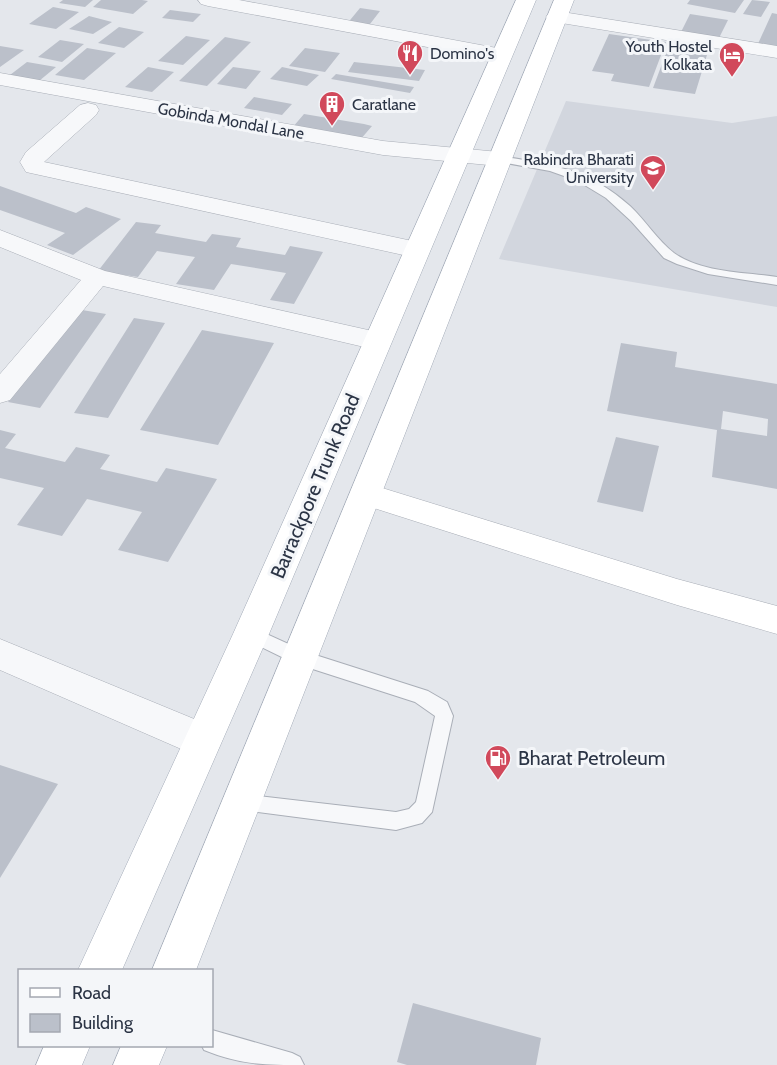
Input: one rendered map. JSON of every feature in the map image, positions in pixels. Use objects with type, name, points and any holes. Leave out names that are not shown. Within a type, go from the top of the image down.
[{"type":"main road","name":"Barrackpore Trunk Road","points":[[100,969],[251,634],[526,0]]},
{"type":"main road","points":[[174,969],[560,9]]},
{"type":"main road","points":[[366,494],[677,592],[777,620]]},
{"type":"main road","points":[[58,1065],[67,1047]]},
{"type":"main road","points":[[136,1065],[144,1047]]},
{"type":"street","points":[[208,0],[502,56]]},
{"type":"street","points":[[560,9],[777,51]]},
{"type":"street","name":"Gobinda Mondal Lane","points":[[0,79],[372,146],[499,159]]},
{"type":"street","points":[[88,110],[34,157],[32,162],[34,167],[417,250]]},
{"type":"street","points":[[0,238],[97,277],[377,341]]},
{"type":"street","points":[[0,393],[97,277]]},
{"type":"street","points":[[0,654],[202,740]]},
{"type":"lane","points":[[499,159],[566,171],[584,179],[610,196],[669,255],[680,262],[696,267],[777,281]]},
{"type":"lane","points":[[242,803],[396,821],[415,817],[424,806],[444,716],[440,708],[421,696],[300,657],[251,634]]},
{"type":"lane","points":[[213,1042],[292,1065]]},
{"type":"shaded area","name":"Rabindra Bharati University","points":[[566,101],[732,123],[777,116],[777,307],[499,259]]},
{"type":"building","points":[[63,0],[93,0],[85,7],[59,3]]},
{"type":"building","points":[[101,0],[148,1],[133,14],[93,7]]},
{"type":"building","points":[[690,0],[744,0],[735,13],[687,4]]},
{"type":"building","points":[[752,0],[770,2],[761,17],[743,14]]},
{"type":"building","points":[[53,7],[79,12],[56,29],[29,24]]},
{"type":"building","points":[[360,8],[380,11],[367,28],[346,25]]},
{"type":"building","points":[[170,10],[201,14],[193,22],[162,18]]},
{"type":"building","points":[[772,13],[777,14],[777,46],[757,46]]},
{"type":"building","points":[[690,14],[728,20],[719,38],[681,32]]},
{"type":"building","points":[[89,16],[112,22],[93,34],[69,29]]},
{"type":"building","points":[[119,27],[144,32],[124,48],[98,43]]},
{"type":"building","points":[[609,34],[666,42],[649,87],[611,81],[614,74],[592,71]]},
{"type":"building","points":[[186,36],[210,40],[183,65],[158,61]]},
{"type":"building","points":[[225,37],[251,42],[207,86],[179,81]]},
{"type":"building","points":[[60,40],[84,44],[62,62],[38,57]]},
{"type":"building","points":[[671,40],[710,45],[695,94],[653,88]]},
{"type":"building","points":[[0,46],[24,50],[0,67]]},
{"type":"building","points":[[87,48],[116,53],[84,80],[55,75]]},
{"type":"building","points":[[305,48],[340,53],[325,72],[289,66]]},
{"type":"building","points":[[27,62],[56,67],[39,81],[10,75]]},
{"type":"building","points":[[354,62],[425,70],[419,81],[348,72]]},
{"type":"building","points":[[148,67],[174,72],[152,92],[125,87]]},
{"type":"building","points":[[233,67],[261,71],[246,89],[217,84]]},
{"type":"building","points":[[282,67],[319,75],[307,86],[270,79]]},
{"type":"building","points":[[336,74],[414,87],[410,93],[331,79]]},
{"type":"building","points":[[254,97],[292,104],[282,115],[244,108]]},
{"type":"building","name":"Caratlane","points":[[304,114],[372,126],[360,140],[292,128]]},
{"type":"building","points":[[0,186],[76,213],[86,207],[121,219],[73,255],[47,245],[65,233],[0,210]]},
{"type":"building","points":[[136,222],[161,225],[155,233],[206,242],[212,234],[241,238],[236,247],[285,255],[290,246],[323,252],[294,304],[270,300],[286,273],[231,264],[214,290],[176,284],[195,257],[157,251],[138,277],[98,271]]},
{"type":"building","points":[[76,309],[106,314],[40,408],[8,402]]},
{"type":"building","points":[[134,318],[165,323],[108,418],[74,413]]},
{"type":"building","points":[[202,330],[274,343],[218,445],[140,430]]},
{"type":"building","points":[[621,343],[677,352],[675,367],[777,384],[777,489],[712,477],[717,430],[607,411]],"holes":[[[723,411],[768,419],[767,436],[721,429]]]},
{"type":"building","points":[[0,430],[16,434],[5,448],[65,462],[76,447],[110,455],[100,469],[157,482],[166,468],[217,479],[168,562],[118,550],[142,512],[87,499],[62,536],[17,525],[44,488],[0,478]]},
{"type":"building","points":[[616,437],[659,446],[643,512],[597,502]]},
{"type":"building","points":[[0,765],[58,784],[0,878]]},
{"type":"building","points":[[413,1003],[541,1038],[536,1065],[407,1065],[397,1062]]},
{"type":"place","name":"Domino's","points":[[410,76]]},
{"type":"place","name":"Youth Hostel Kolkata","points":[[732,78]]},
{"type":"place","name":"Caratlane","points":[[332,127]]},
{"type":"place","name":"Rabindra Bharati University","points":[[653,191]]},
{"type":"place","name":"Bharat Petroleum","points":[[498,781]]}]
